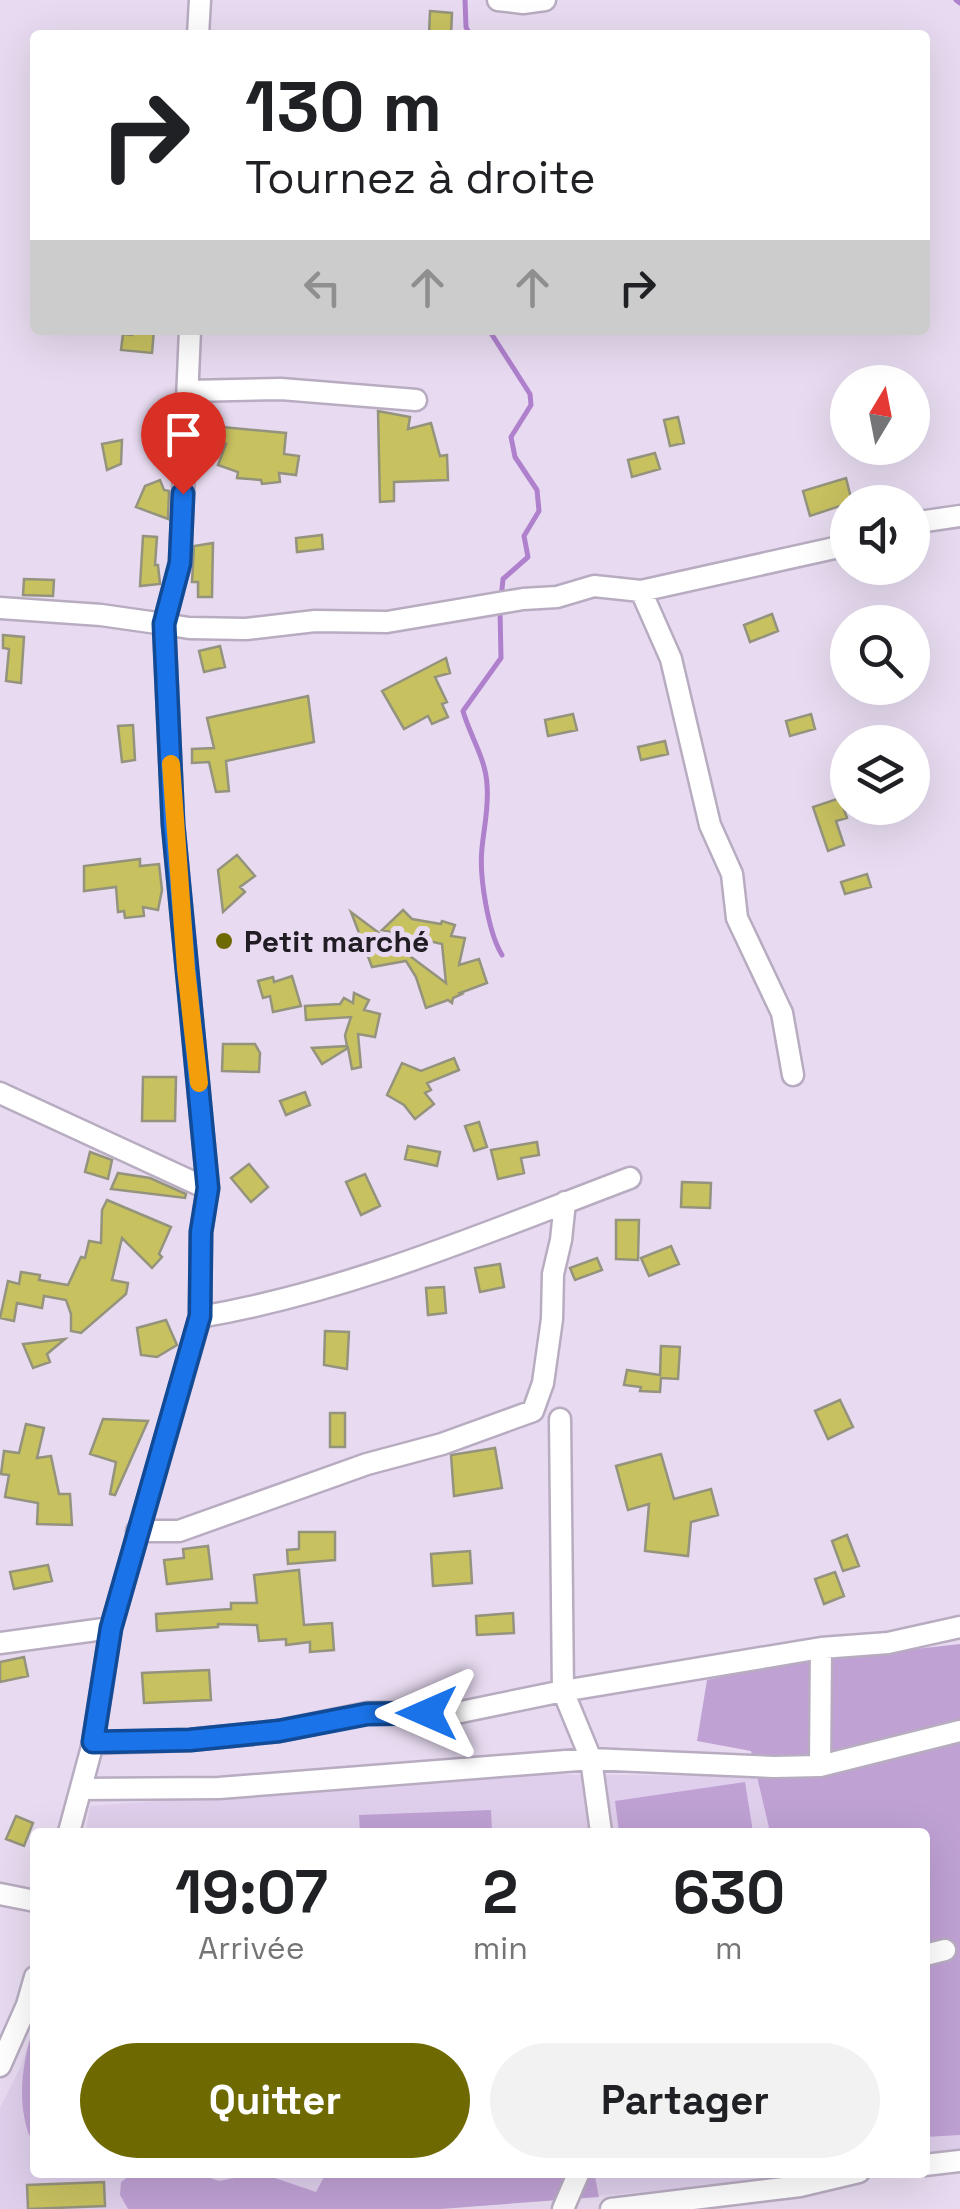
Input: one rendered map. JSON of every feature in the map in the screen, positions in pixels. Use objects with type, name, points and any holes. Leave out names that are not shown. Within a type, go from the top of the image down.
[{"type":"street","points":[[198,30],[200,0]]},
{"type":"street","points":[[498,0],[545,0]]},
{"type":"street","points":[[70,1828],[93,1742],[111,1628],[200,1316],[201,1232],[208,1188],[173,824],[164,624],[180,563],[190,335]]},
{"type":"street","points":[[189,391],[281,388],[416,400]]},
{"type":"street","points":[[930,520],[960,516]]},
{"type":"street","points":[[0,608],[102,615],[188,628],[246,629],[315,621],[387,622],[523,599],[558,597],[594,586],[641,591],[830,550]]},
{"type":"street","points":[[641,591],[670,658],[710,824],[732,874],[737,918],[782,1013],[793,1075]]},
{"type":"street","points":[[0,1093],[208,1188]]},
{"type":"street","points":[[200,1316],[274,1304],[458,1246],[630,1178]]},
{"type":"street","points":[[137,1531],[179,1530],[533,1411],[542,1383],[552,1319],[553,1274],[565,1202]]},
{"type":"street","points":[[560,1418],[563,1691],[591,1758],[601,1828]]},
{"type":"street","points":[[93,1742],[279,1731],[367,1714],[456,1712],[820,1648],[888,1643],[960,1627]]},
{"type":"street","points":[[0,1642],[111,1628]]},
{"type":"street","points":[[820,1648],[820,1766]]},
{"type":"street","points":[[81,1789],[219,1788],[591,1758],[774,1768],[820,1766],[960,1731]]},
{"type":"street","points":[[0,1894],[30,1900]]},
{"type":"street","points":[[0,2066],[30,1994]]},
{"type":"street","points":[[930,2165],[960,2162]]},
{"type":"street","points":[[563,2209],[576,2178]]},
{"type":"street","points":[[612,2209],[798,2179],[806,2209]]},
{"type":"shaded area","points":[[960,1644],[960,2135],[930,2137],[930,1828],[769,1828],[751,1751],[697,1741],[707,1680],[773,1665]]},
{"type":"shaded area","points":[[960,1756],[960,2153],[930,2156],[930,1828],[87,1828],[90,1806],[522,1774],[714,1776]]},
{"type":"shaded area","points":[[745,1782],[752,1828],[618,1828],[615,1801]]},
{"type":"shaded area","points":[[491,1810],[492,1828],[360,1828],[359,1815]]},
{"type":"shaded area","points":[[30,2038],[30,2178],[778,2178],[440,2209],[0,2209],[0,2108]]},
{"type":"shaded area","points":[[30,2041],[30,2136],[23,2107],[24,2064]]},
{"type":"shaded area","points":[[127,2178],[275,2178],[316,2192],[323,2178],[595,2178],[599,2197],[440,2209],[128,2209],[120,2195],[121,2182]]},
{"type":"building","points":[[430,11],[452,13],[451,30],[429,30]]},
{"type":"building","points":[[123,335],[154,335],[152,353],[121,350]]},
{"type":"building","points":[[378,411],[410,417],[408,429],[431,423],[440,456],[447,455],[448,480],[394,482],[394,501],[380,502]]},
{"type":"building","points":[[678,417],[684,443],[670,446],[664,420]]},
{"type":"building","points":[[222,427],[286,433],[284,454],[299,456],[296,475],[279,473],[280,482],[262,484],[261,480],[237,478],[238,472],[218,465],[226,444],[220,444]]},
{"type":"building","points":[[122,440],[121,464],[107,470],[102,444]]},
{"type":"building","points":[[655,453],[660,469],[632,477],[628,460]]},
{"type":"building","points":[[846,478],[848,485],[830,485],[830,509],[810,516],[803,491]]},
{"type":"building","points":[[160,480],[164,490],[169,491],[168,519],[136,507],[145,486]]},
{"type":"building","points":[[322,535],[323,549],[297,552],[296,538]]},
{"type":"building","points":[[143,536],[157,537],[155,565],[160,584],[140,586]]},
{"type":"building","points":[[213,543],[212,597],[198,597],[198,582],[192,582],[194,546]]},
{"type":"building","points":[[24,579],[54,580],[53,596],[23,595]]},
{"type":"building","points":[[772,614],[778,631],[750,642],[744,625]]},
{"type":"building","points":[[3,635],[24,637],[21,683],[6,681],[9,649],[3,648]]},
{"type":"building","points":[[220,646],[225,667],[204,672],[199,651]]},
{"type":"building","points":[[446,658],[450,673],[435,677],[447,702],[442,704],[448,717],[432,724],[428,716],[404,729],[382,691]]},
{"type":"building","points":[[308,696],[314,742],[226,761],[229,791],[216,792],[209,762],[192,763],[192,749],[214,748],[207,718]]},
{"type":"building","points":[[573,714],[577,730],[548,736],[545,720]]},
{"type":"building","points":[[811,714],[815,729],[790,736],[786,721]]},
{"type":"building","points":[[133,725],[135,760],[122,762],[118,726]]},
{"type":"building","points":[[665,741],[668,754],[641,760],[638,747]]},
{"type":"building","points":[[830,801],[830,825],[837,825],[844,845],[828,851],[813,807]]},
{"type":"building","points":[[237,855],[255,876],[240,887],[245,892],[223,912],[218,870]]},
{"type":"building","points":[[140,859],[140,866],[159,864],[162,890],[158,910],[143,907],[144,916],[125,918],[124,911],[118,912],[116,887],[84,891],[84,866]]},
{"type":"building","points":[[867,874],[871,887],[845,894],[841,882]]},
{"type":"building","points":[[403,910],[412,919],[455,925],[451,936],[465,938],[459,965],[479,959],[487,983],[460,993],[452,1003],[448,1000],[426,1008],[406,961],[372,967],[351,912],[446,983],[442,944],[382,930]]},
{"type":"building","points":[[292,976],[301,1006],[273,1012],[270,996],[263,998],[258,981],[273,977],[274,982]]},
{"type":"building","points":[[354,993],[369,1000],[364,1010],[380,1014],[375,1037],[358,1034],[361,1067],[352,1069],[348,1048],[322,1064],[312,1048],[347,1046],[345,1035],[351,1017],[306,1020],[305,1006],[340,1004],[344,998],[353,1003]]},
{"type":"building","points":[[223,1044],[255,1044],[260,1053],[259,1072],[222,1071]]},
{"type":"building","points":[[454,1058],[459,1070],[427,1083],[431,1090],[425,1093],[434,1104],[415,1119],[404,1105],[387,1095],[402,1063],[421,1071]]},
{"type":"building","points":[[143,1077],[176,1077],[175,1121],[142,1121]]},
{"type":"building","points":[[305,1092],[310,1105],[286,1115],[280,1101]]},
{"type":"building","points":[[479,1122],[487,1147],[474,1151],[465,1126]]},
{"type":"building","points":[[537,1142],[539,1155],[521,1158],[524,1173],[498,1179],[491,1150]]},
{"type":"building","points":[[408,1146],[440,1152],[437,1166],[405,1159]]},
{"type":"building","points":[[90,1152],[112,1160],[108,1179],[85,1172]]},
{"type":"building","points":[[249,1164],[268,1187],[251,1202],[231,1178]]},
{"type":"building","points":[[118,1173],[150,1178],[186,1194],[185,1198],[111,1189]]},
{"type":"building","points":[[365,1174],[380,1206],[361,1215],[346,1182]]},
{"type":"building","points":[[682,1182],[711,1183],[710,1208],[681,1207]]},
{"type":"building","points":[[107,1200],[171,1227],[159,1254],[162,1257],[152,1268],[122,1238],[112,1280],[128,1283],[126,1294],[81,1333],[71,1331],[66,1300],[44,1296],[42,1308],[17,1303],[14,1321],[0,1318],[8,1281],[19,1284],[21,1272],[68,1285],[81,1257],[85,1258],[89,1241],[101,1243],[102,1210]]},
{"type":"building","points":[[616,1220],[639,1220],[638,1260],[616,1259]]},
{"type":"building","points":[[671,1246],[679,1264],[649,1276],[641,1258]]},
{"type":"building","points":[[597,1258],[602,1270],[575,1280],[570,1268]]},
{"type":"building","points":[[500,1264],[504,1287],[480,1292],[475,1268]]},
{"type":"building","points":[[444,1287],[446,1313],[428,1315],[426,1288]]},
{"type":"building","points":[[166,1320],[177,1345],[157,1357],[141,1355],[137,1328]]},
{"type":"building","points":[[325,1331],[349,1332],[347,1369],[324,1365]]},
{"type":"building","points":[[65,1339],[47,1354],[50,1362],[33,1368],[23,1344]]},
{"type":"building","points":[[661,1346],[680,1347],[678,1379],[661,1378],[660,1392],[624,1385],[627,1370],[660,1375]]},
{"type":"building","points":[[840,1400],[853,1427],[828,1439],[815,1411]]},
{"type":"building","points":[[330,1413],[345,1413],[345,1447],[330,1447]]},
{"type":"building","points":[[103,1419],[148,1421],[115,1495],[110,1494],[116,1462],[90,1454]]},
{"type":"building","points":[[26,1424],[44,1428],[37,1458],[51,1456],[59,1494],[70,1494],[72,1525],[37,1524],[38,1503],[5,1497],[9,1475],[1,1474],[4,1451],[19,1453]]},
{"type":"building","points":[[495,1448],[502,1488],[454,1496],[451,1455]]},
{"type":"building","points":[[661,1454],[674,1499],[711,1489],[718,1515],[691,1522],[688,1556],[645,1551],[649,1504],[628,1510],[616,1466]]},
{"type":"building","points":[[299,1532],[335,1532],[335,1560],[288,1564],[287,1550],[299,1549]]},
{"type":"building","points":[[847,1535],[859,1566],[843,1571],[832,1541]]},
{"type":"building","points":[[208,1546],[212,1579],[167,1584],[164,1560],[184,1558],[183,1549]]},
{"type":"building","points":[[470,1551],[472,1583],[433,1586],[431,1554]]},
{"type":"building","points":[[48,1565],[52,1581],[14,1589],[10,1572]]},
{"type":"building","points":[[299,1570],[304,1625],[332,1623],[334,1650],[310,1652],[310,1642],[286,1645],[286,1639],[259,1641],[257,1625],[218,1624],[157,1631],[156,1614],[231,1609],[231,1603],[257,1603],[254,1575]]},
{"type":"building","points":[[835,1572],[844,1596],[824,1604],[815,1579]]},
{"type":"building","points":[[513,1613],[514,1633],[477,1635],[476,1616]]},
{"type":"building","points":[[24,1657],[28,1676],[0,1682],[0,1662]]},
{"type":"building","points":[[209,1670],[211,1700],[144,1703],[142,1673]]},
{"type":"building","points":[[16,1816],[33,1823],[24,1846],[6,1839]]},
{"type":"building","points":[[104,2182],[105,2206],[28,2209],[27,2185]]},
{"type":"waterway","points":[[465,0],[468,30]]},
{"type":"waterway","points":[[956,0],[960,3]]},
{"type":"waterway","points":[[492,335],[530,394],[531,405],[511,437],[515,457],[537,490],[539,511],[524,536],[528,557],[503,579],[501,599]]},
{"type":"waterway","points":[[500,610],[501,658],[463,711],[486,775],[482,873],[489,918],[502,955]]},
{"type":"slow traffic","points":[[171,764],[173,824],[199,1083]]},
{"type":"place","name":"Petit marché","points":[[224,941]]},
{"type":"route","points":[[183,494],[180,563],[164,624],[173,824],[208,1188],[201,1232],[200,1316],[111,1628],[93,1742],[190,1740],[279,1731],[367,1714],[427,1713]]}]
